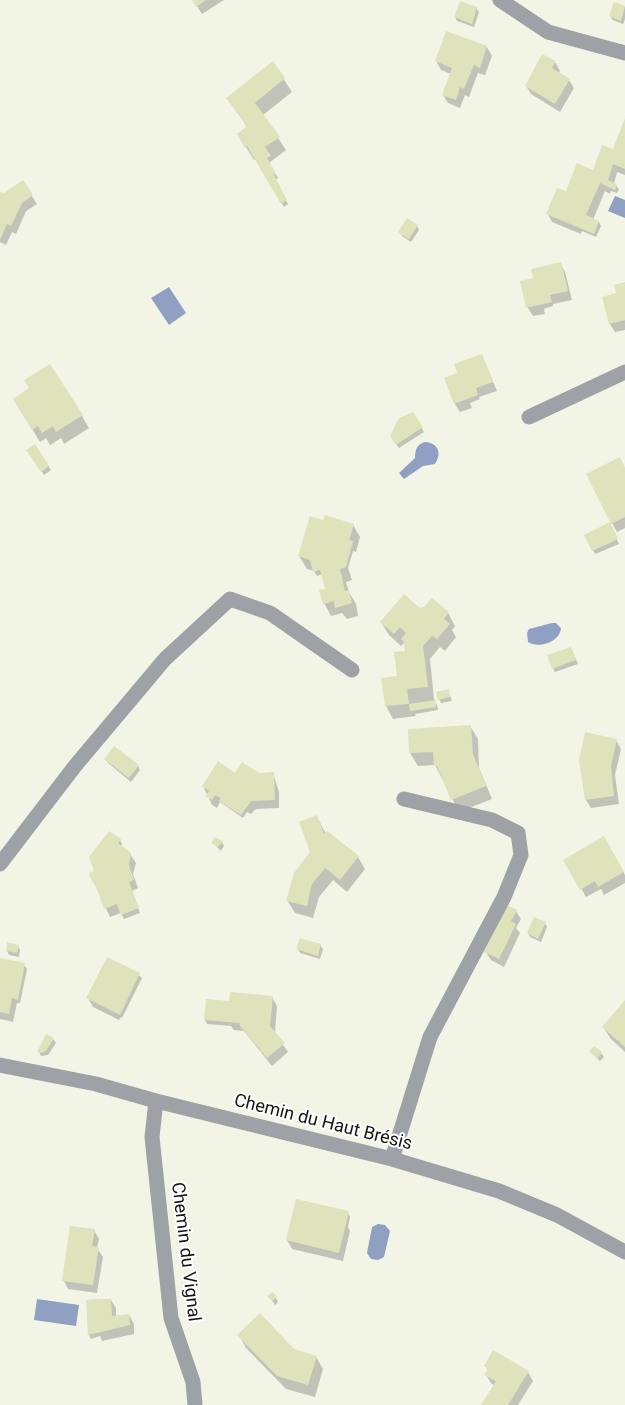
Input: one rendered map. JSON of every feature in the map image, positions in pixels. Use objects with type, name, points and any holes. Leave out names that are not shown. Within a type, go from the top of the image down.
[{"type":"street","points":[[500,0],[548,32],[625,53]]},
{"type":"street","points":[[528,417],[625,372]]},
{"type":"street","points":[[0,864],[75,766],[165,659],[230,599],[270,613],[352,670]]},
{"type":"street","points":[[392,1159],[430,1037],[504,897],[521,855],[518,834],[492,820],[404,799]]},
{"type":"street","name":"Chemin du Haut Brésis","points":[[0,1065],[96,1084],[156,1101],[392,1159],[499,1191],[556,1215],[625,1252]]},
{"type":"street","name":"Chemin du Vignal","points":[[156,1101],[152,1137],[171,1318],[193,1382],[195,1405]]},
{"type":"water","points":[[615,196],[625,200],[625,218],[608,211]]},
{"type":"water","points":[[169,287],[186,313],[169,325],[151,298]]},
{"type":"water","points":[[425,442],[433,444],[438,450],[439,453],[435,464],[423,466],[404,479],[399,473],[415,458],[418,446]]},
{"type":"water","points":[[556,623],[561,628],[557,637],[548,643],[538,645],[528,642],[527,633],[529,629]]},
{"type":"water","points":[[378,1224],[385,1225],[390,1231],[384,1257],[378,1260],[371,1259],[367,1253],[372,1227]]},
{"type":"water","points":[[37,1299],[79,1305],[76,1326],[34,1320]]},
{"type":"building","points":[[192,0],[206,0],[196,7]]},
{"type":"building","points":[[460,1],[477,7],[472,24],[454,17]]},
{"type":"building","points":[[614,2],[625,6],[621,21],[609,16]]},
{"type":"building","points":[[446,31],[487,46],[480,68],[474,65],[464,89],[460,87],[456,100],[442,95],[452,68],[435,61]]},
{"type":"building","points":[[542,54],[556,61],[552,68],[570,79],[555,104],[525,86]]},
{"type":"building","points":[[273,61],[285,78],[255,103],[280,137],[265,147],[271,156],[267,158],[276,174],[274,175],[287,200],[281,204],[247,146],[245,148],[237,134],[247,126],[226,98]]},
{"type":"building","points":[[625,118],[625,169],[613,164],[608,180],[617,184],[615,190],[600,183],[586,215],[599,221],[594,234],[546,214],[557,188],[566,191],[577,163],[593,170],[602,145],[613,149]]},
{"type":"building","points":[[23,180],[33,195],[22,203],[11,226],[7,224],[0,240],[0,192],[4,193]]},
{"type":"building","points":[[407,218],[418,225],[409,239],[398,232]]},
{"type":"building","points":[[561,262],[568,291],[550,295],[552,302],[526,308],[520,281],[533,278],[531,269]]},
{"type":"building","points":[[625,282],[625,320],[609,324],[602,297],[616,293],[614,285]]},
{"type":"building","points":[[482,354],[493,382],[476,388],[478,395],[454,404],[444,378],[457,373],[454,364]]},
{"type":"building","points":[[50,364],[83,415],[56,432],[53,426],[42,433],[38,426],[32,430],[13,399],[29,388],[24,380]]},
{"type":"building","points":[[413,412],[423,427],[396,445],[390,436],[399,418]]},
{"type":"building","points":[[35,444],[49,466],[41,472],[26,450]]},
{"type":"building","points":[[620,457],[625,468],[625,517],[611,524],[618,539],[592,551],[584,535],[610,522],[586,474]]},
{"type":"building","points":[[325,515],[354,524],[349,540],[353,541],[346,567],[340,569],[345,591],[349,590],[352,603],[335,608],[334,601],[323,604],[319,590],[325,589],[320,570],[313,572],[310,560],[298,556],[310,516],[323,520]]},
{"type":"building","points":[[404,594],[420,608],[424,607],[432,598],[449,612],[444,619],[450,624],[437,639],[432,636],[423,646],[428,687],[407,689],[409,704],[385,706],[381,678],[397,676],[394,652],[405,651],[404,642],[401,639],[406,633],[400,627],[394,634],[380,622]]},
{"type":"building","points":[[571,647],[576,660],[552,669],[547,655]]},
{"type":"building","points":[[449,689],[450,697],[438,700],[436,692]]},
{"type":"building","points":[[436,700],[436,707],[410,711],[409,704]]},
{"type":"building","points":[[471,725],[473,754],[486,786],[451,800],[437,766],[434,766],[433,752],[409,753],[408,729]]},
{"type":"building","points":[[585,732],[617,739],[611,766],[614,796],[585,800],[579,760]]},
{"type":"building","points":[[114,746],[139,765],[129,778],[104,759]]},
{"type":"building","points":[[218,761],[235,773],[242,762],[259,773],[274,772],[275,800],[251,801],[241,815],[219,801],[221,798],[215,795],[212,800],[205,796],[209,791],[202,786]]},
{"type":"building","points":[[317,815],[324,834],[327,831],[359,856],[340,880],[325,868],[312,884],[307,906],[286,901],[294,873],[310,852],[299,822]]},
{"type":"building","points":[[109,831],[121,839],[118,843],[131,853],[129,865],[134,880],[129,882],[139,908],[121,915],[117,904],[104,909],[94,881],[92,882],[89,873],[94,871],[89,857]]},
{"type":"building","points":[[604,836],[624,872],[598,887],[595,881],[580,890],[563,860]]},
{"type":"building","points":[[215,837],[223,841],[218,847],[211,843]]},
{"type":"building","points":[[507,905],[517,910],[511,921],[516,924],[499,959],[484,952]]},
{"type":"building","points":[[534,917],[546,922],[538,939],[527,933]]},
{"type":"building","points":[[300,938],[321,944],[318,956],[296,949]]},
{"type":"building","points":[[7,942],[19,945],[17,953],[6,951]]},
{"type":"building","points":[[107,957],[140,973],[120,1015],[86,998]]},
{"type":"building","points":[[0,958],[25,963],[18,1000],[12,998],[9,1014],[0,1012]]},
{"type":"building","points":[[230,992],[273,996],[270,1026],[285,1043],[267,1058],[240,1026],[240,1023],[204,1020],[206,999],[229,1001]]},
{"type":"building","points":[[625,1000],[625,1047],[602,1027]]},
{"type":"building","points":[[46,1034],[54,1038],[46,1051],[37,1052]]},
{"type":"building","points":[[594,1046],[602,1052],[598,1058],[589,1052]]},
{"type":"building","points":[[296,1199],[349,1211],[339,1253],[286,1240]]},
{"type":"building","points":[[70,1226],[95,1229],[92,1246],[99,1247],[93,1285],[62,1281]]},
{"type":"building","points":[[273,1292],[277,1297],[272,1301],[267,1296]]},
{"type":"building","points":[[111,1299],[112,1316],[129,1314],[130,1325],[88,1335],[86,1300]]},
{"type":"building","points":[[260,1313],[294,1349],[317,1356],[308,1385],[277,1376],[237,1335]]},
{"type":"building","points":[[493,1350],[529,1371],[508,1405],[481,1405],[496,1381],[484,1375],[488,1369],[484,1366]]}]
